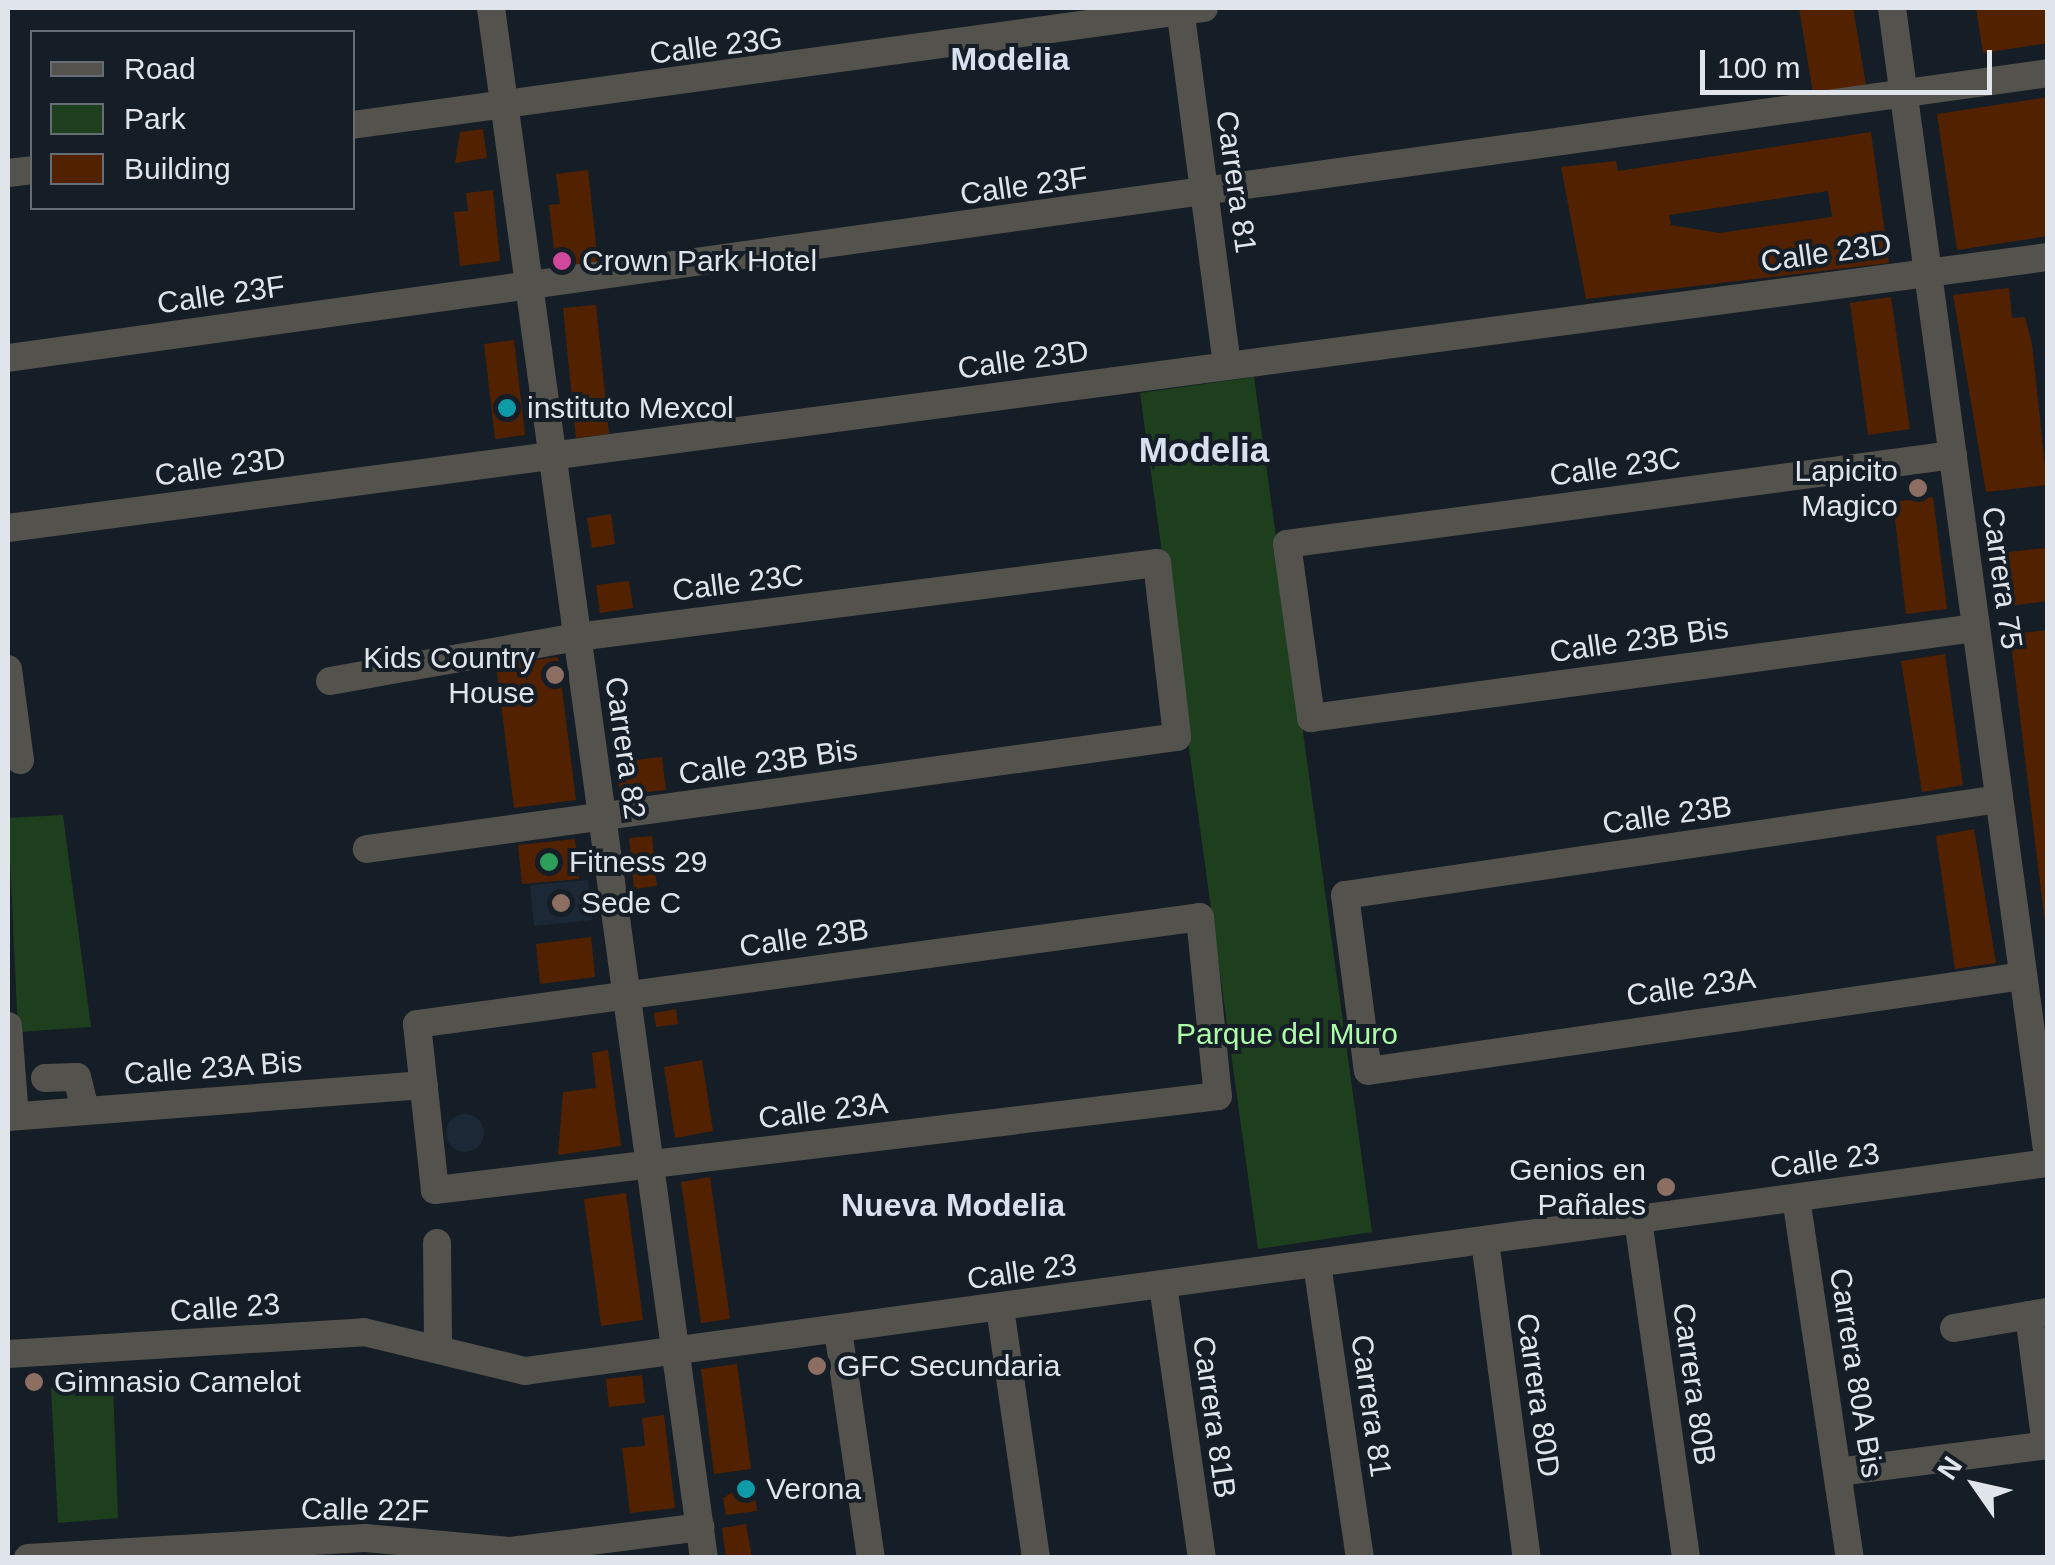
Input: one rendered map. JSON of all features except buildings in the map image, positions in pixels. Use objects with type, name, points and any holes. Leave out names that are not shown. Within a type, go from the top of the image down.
[{"type":"street","name":"Carrera 82","points":[[492,8],[704,1558]]},
{"type":"street","name":"Carrera 75","points":[[1892,8],[2048,1160]]},
{"type":"street","name":"Calle 23G","points":[[355,125],[504,103],[867,61],[1188,9]]},
{"type":"street","name":"Carrera 81","points":[[1188,9],[1205,194],[1227,366]]},
{"type":"street","name":"Calle 23F","points":[[8,358],[1205,194],[2048,73]]},
{"type":"street","name":"Calle 23D","points":[[8,528],[277,503],[552,455],[2048,257]]},
{"type":"street","name":"Calle 23C","points":[[1312,718],[1287,544],[1953,455]]},
{"type":"street","name":"Calle 23C","points":[[330,681],[577,637],[1157,563],[1177,737]]},
{"type":"street","name":"Calle 23B Bis","points":[[1312,718],[1976,628]]},
{"type":"street","points":[[8,669],[20,760]]},
{"type":"street","name":"Calle 23B Bis","points":[[367,849],[1177,737]]},
{"type":"street","name":"Calle 23B","points":[[1368,1070],[1345,895],[1999,799]]},
{"type":"street","name":"Calle 23B","points":[[424,1085],[417,1024],[1200,918],[1218,1096]]},
{"type":"street","name":"Calle 23A","points":[[1368,1070],[2023,976]]},
{"type":"street","points":[[8,1026],[11,1116]]},
{"type":"street","points":[[45,1078],[77,1077],[85,1109]]},
{"type":"street","name":"Calle 23A","points":[[424,1085],[435,1190],[1218,1096]]},
{"type":"street","name":"Calle 23A Bis","points":[[11,1116],[85,1109],[229,1108],[424,1085]]},
{"type":"street","name":"Calle 23","points":[[8,1354],[364,1332],[438,1345],[525,1371],[1163,1286],[2048,1160]]},
{"type":"street","name":"Carrera 80A Bis","points":[[1796,1198],[1850,1558]]},
{"type":"street","name":"Carrera 80B","points":[[1638,1220],[1686,1558]]},
{"type":"street","name":"Carrera 80D","points":[[1485,1241],[1527,1558]]},
{"type":"street","points":[[437,1244],[438,1345]]},
{"type":"street","name":"Carrera 81","points":[[1317,1264],[1360,1558]]},
{"type":"street","name":"Carrera 81B","points":[[1163,1286],[1202,1558]]},
{"type":"street","points":[[1000,1308],[1036,1558]]},
{"type":"street","points":[[1838,1472],[2047,1445],[2038,1314],[1954,1328]]},
{"type":"street","points":[[838,1330],[871,1558]]},
{"type":"street","name":"Calle 22F","points":[[28,1558],[365,1538],[524,1550],[700,1527]]},
{"type":"shaded area","name":"Sede C","points":[[588,880],[592,920],[534,926],[530,885]]},
{"type":"shaded area","points":[[465,1114],[479,1119],[484,1133],[479,1147],[465,1152],[451,1147],[446,1133],[451,1119]]},
{"type":"green space","name":"Parque del Muro","points":[[1254,377],[1372,1232],[1258,1249],[1140,393]]},
{"type":"green space","points":[[63,815],[91,1027],[18,1032],[8,818]]},
{"type":"green space","points":[[113,1386],[118,1518],[58,1523],[51,1388]]},
{"type":"place","name":"Crown Park Hotel","points":[[562,261]]},
{"type":"place","name":"instituto Mexcol","points":[[507,408]]},
{"type":"place","name":"Lapicito Magico","points":[[1918,488]]},
{"type":"place","name":"Kids Country House","points":[[555,675]]},
{"type":"place","name":"Fitness 29","points":[[549,862]]},
{"type":"place","name":"Sede C","points":[[561,903]]},
{"type":"place","name":"Genios en Pañales","points":[[1666,1187]]},
{"type":"place","name":"GFC Secundaria","points":[[817,1366]]},
{"type":"place","name":"Gimnasio Camelot","points":[[34,1382]]},
{"type":"place","name":"Verona","points":[[746,1489]]},
{"type":"district","name":"Modelia","points":[[1010,59]]},
{"type":"district","name":"Modelia","points":[[1204,450]]},
{"type":"district","name":"Nueva Modelia","points":[[953,1205]]}]
